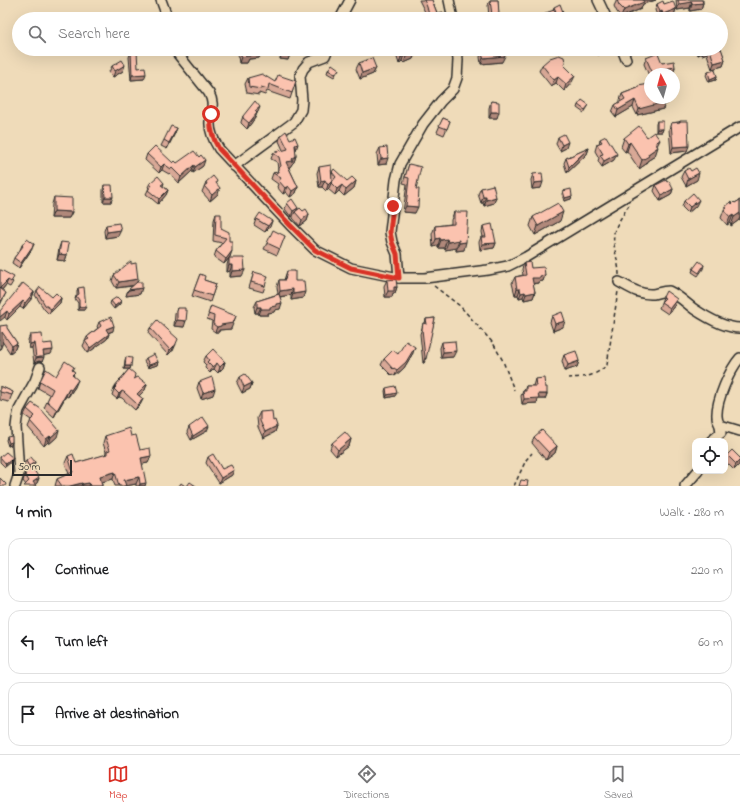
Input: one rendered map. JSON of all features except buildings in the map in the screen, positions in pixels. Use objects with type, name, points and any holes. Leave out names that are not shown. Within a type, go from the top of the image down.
[{"type":"street","points":[[161,0],[165,12]]},
{"type":"street","points":[[344,12],[350,0]]},
{"type":"street","points":[[449,0],[452,12]]},
{"type":"street","points":[[598,0],[604,12]]},
{"type":"street","points":[[179,56],[209,93],[212,99],[213,105],[210,123],[212,138],[219,149],[315,250],[351,268],[399,278],[425,278],[508,266],[526,257],[740,127]]},
{"type":"street","points":[[234,166],[294,122],[301,110],[302,100],[300,76],[303,69],[309,62],[325,56]]},
{"type":"street","points":[[399,278],[397,254],[390,232],[396,180],[400,164],[423,124],[441,101],[453,89],[457,78],[458,56]]},
{"type":"street","points":[[619,282],[631,289],[643,293],[653,294],[669,291],[696,310],[720,322],[735,328],[740,328]]},
{"type":"street","points":[[715,438],[721,433],[717,418],[719,401],[735,364],[740,358]]},
{"type":"street","points":[[15,486],[19,474],[16,427],[17,419],[19,410],[35,381],[40,367]]},
{"type":"street","points":[[720,425],[740,431]]},
{"type":"street","points":[[685,486],[695,474]]},
{"type":"path","points":[[568,378],[587,377],[599,372],[607,365],[619,282],[619,264],[614,232],[630,203]]},
{"type":"path","points":[[425,278],[460,306],[493,343],[503,361],[514,390]]},
{"type":"path","points":[[514,486],[526,460],[532,453]]},
{"type":"route","points":[[211,114],[210,123],[212,138],[219,149],[315,250],[351,268],[399,278],[397,254],[390,232],[393,206]]}]
